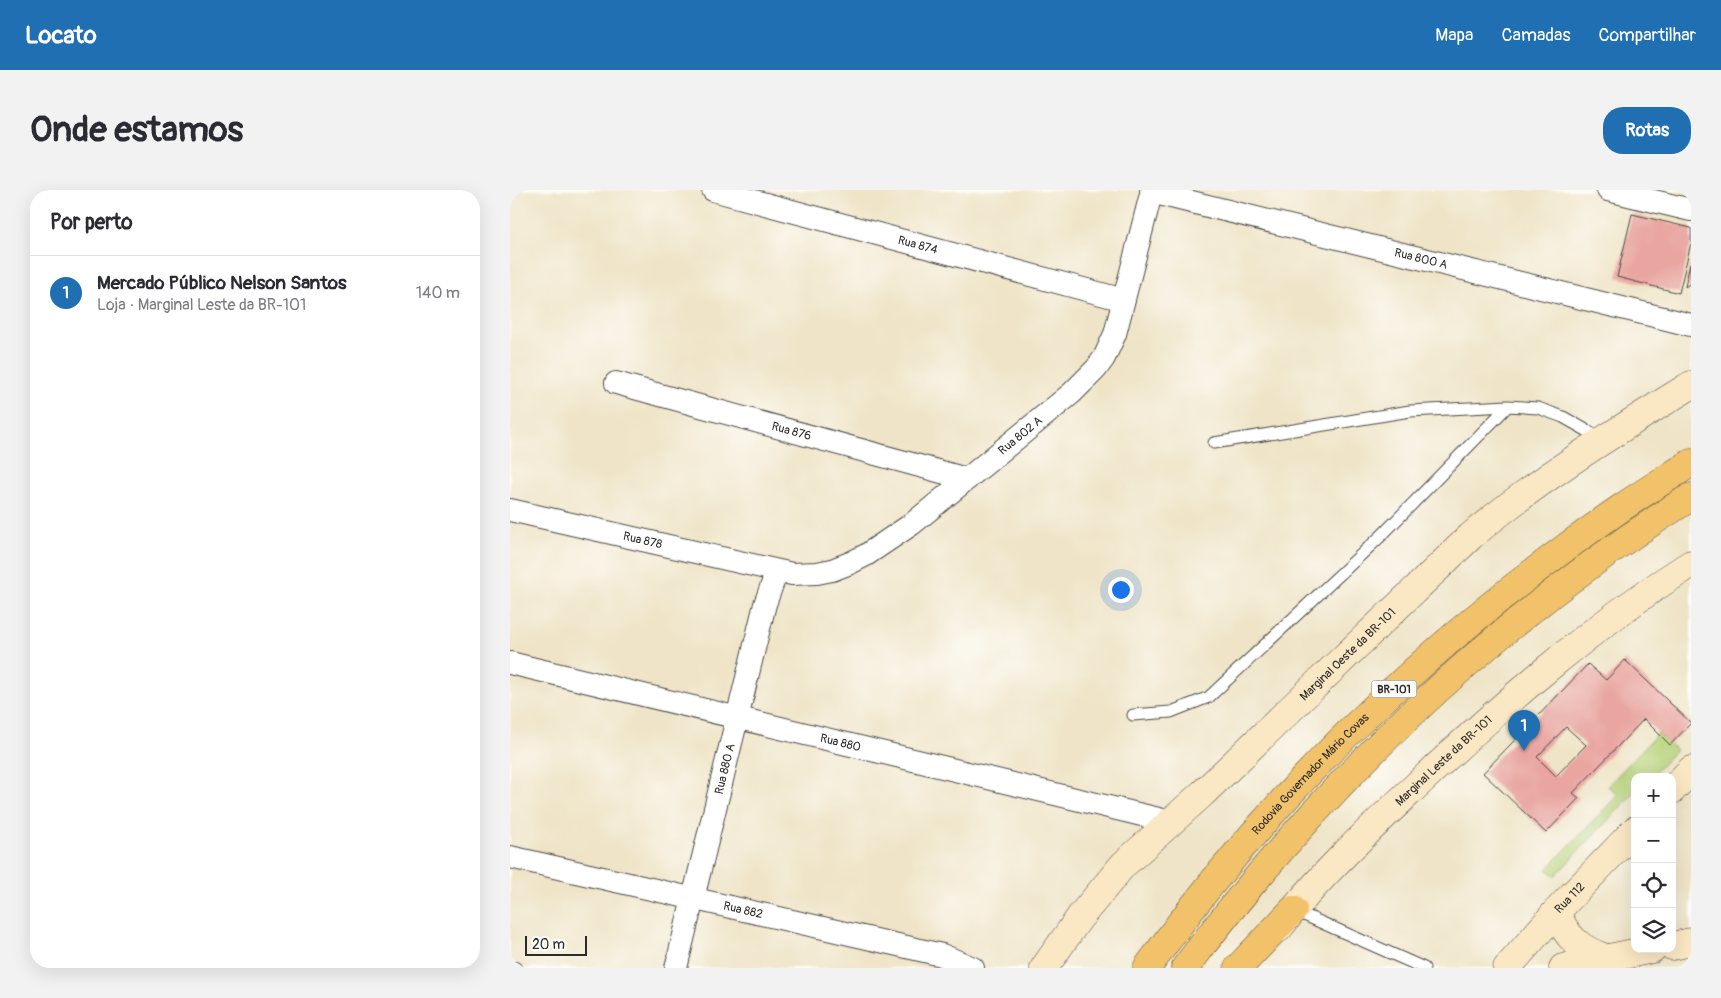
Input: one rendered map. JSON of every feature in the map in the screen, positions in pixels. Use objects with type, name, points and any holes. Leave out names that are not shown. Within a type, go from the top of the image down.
[{"type":"highway","name":"Rodovia Governador Mário Covas","points":[[1147,968],[1210,885],[1267,819],[1313,768],[1385,697],[1464,627],[1526,578],[1626,504],[1691,463]]},
{"type":"highway","name":"BR-101","points":[[1185,968],[1261,871],[1360,763],[1412,712],[1507,630],[1570,580],[1624,541],[1691,497]]},
{"type":"highway","points":[[1238,968],[1293,910]]},
{"type":"main road","name":"Marginal Oeste da BR-101","points":[[1044,968],[1080,917],[1118,871],[1472,536],[1502,510],[1551,474],[1691,385]]},
{"type":"main road","name":"Marginal Leste da BR-101","points":[[1248,968],[1293,910],[1372,827],[1443,760],[1508,703],[1616,616],[1691,564]]},
{"type":"main road","points":[[1676,786],[1691,770]]},
{"type":"main road","name":"Rua 112","points":[[1507,968],[1556,912],[1631,834]]},
{"type":"main road","points":[[1556,912],[1570,937],[1580,947],[1592,954],[1606,958]]},
{"type":"main road","points":[[1676,945],[1691,942]]},
{"type":"main road","points":[[1563,968],[1632,953]]},
{"type":"street","name":"Rua 874","points":[[713,190],[1124,300]]},
{"type":"street","points":[[1608,190],[1691,210]]},
{"type":"street","name":"Rua 802 A","points":[[777,571],[803,575],[817,573],[850,563],[866,555],[912,524],[1072,393],[1096,369],[1104,358],[1115,334],[1151,191]]},
{"type":"street","name":"Rua 800 A","points":[[1151,191],[1689,323]]},
{"type":"street","name":"Rua 876","points":[[616,383],[967,479]]},
{"type":"street","name":"Rua 878","points":[[510,510],[777,571]]},
{"type":"street","name":"Rua 880 A","points":[[676,968],[765,604],[777,571]]},
{"type":"street","name":"Rua 880","points":[[510,663],[1171,822]]},
{"type":"street","name":"Rua 882","points":[[510,857],[942,955],[973,968]]},
{"type":"lane","points":[[1214,443],[1410,411],[1508,406],[1538,408],[1562,417],[1603,440]]},
{"type":"lane","points":[[1132,715],[1172,712],[1209,697],[1381,536],[1508,406]]},
{"type":"lane","points":[[1293,910],[1424,968]]},
{"type":"lane","points":[[510,967],[516,968]]},
{"type":"green space","points":[[1658,733],[1676,750],[1654,773],[1631,773],[1631,796],[1555,876],[1547,869],[1618,795],[1608,786]]},
{"type":"building","points":[[1632,214],[1691,228],[1691,243],[1679,293],[1617,277]]},
{"type":"building","points":[[1690,263],[1691,283],[1685,287]]},
{"type":"building","points":[[1625,660],[1691,723],[1670,745],[1644,719],[1573,793],[1579,798],[1546,833],[1483,773],[1588,664],[1606,680]],"holes":[[[1566,727],[1586,745],[1556,776],[1537,757]]]},
{"type":"place","name":"Mercado Público Nelson Santos","points":[[1524,751]]}]
